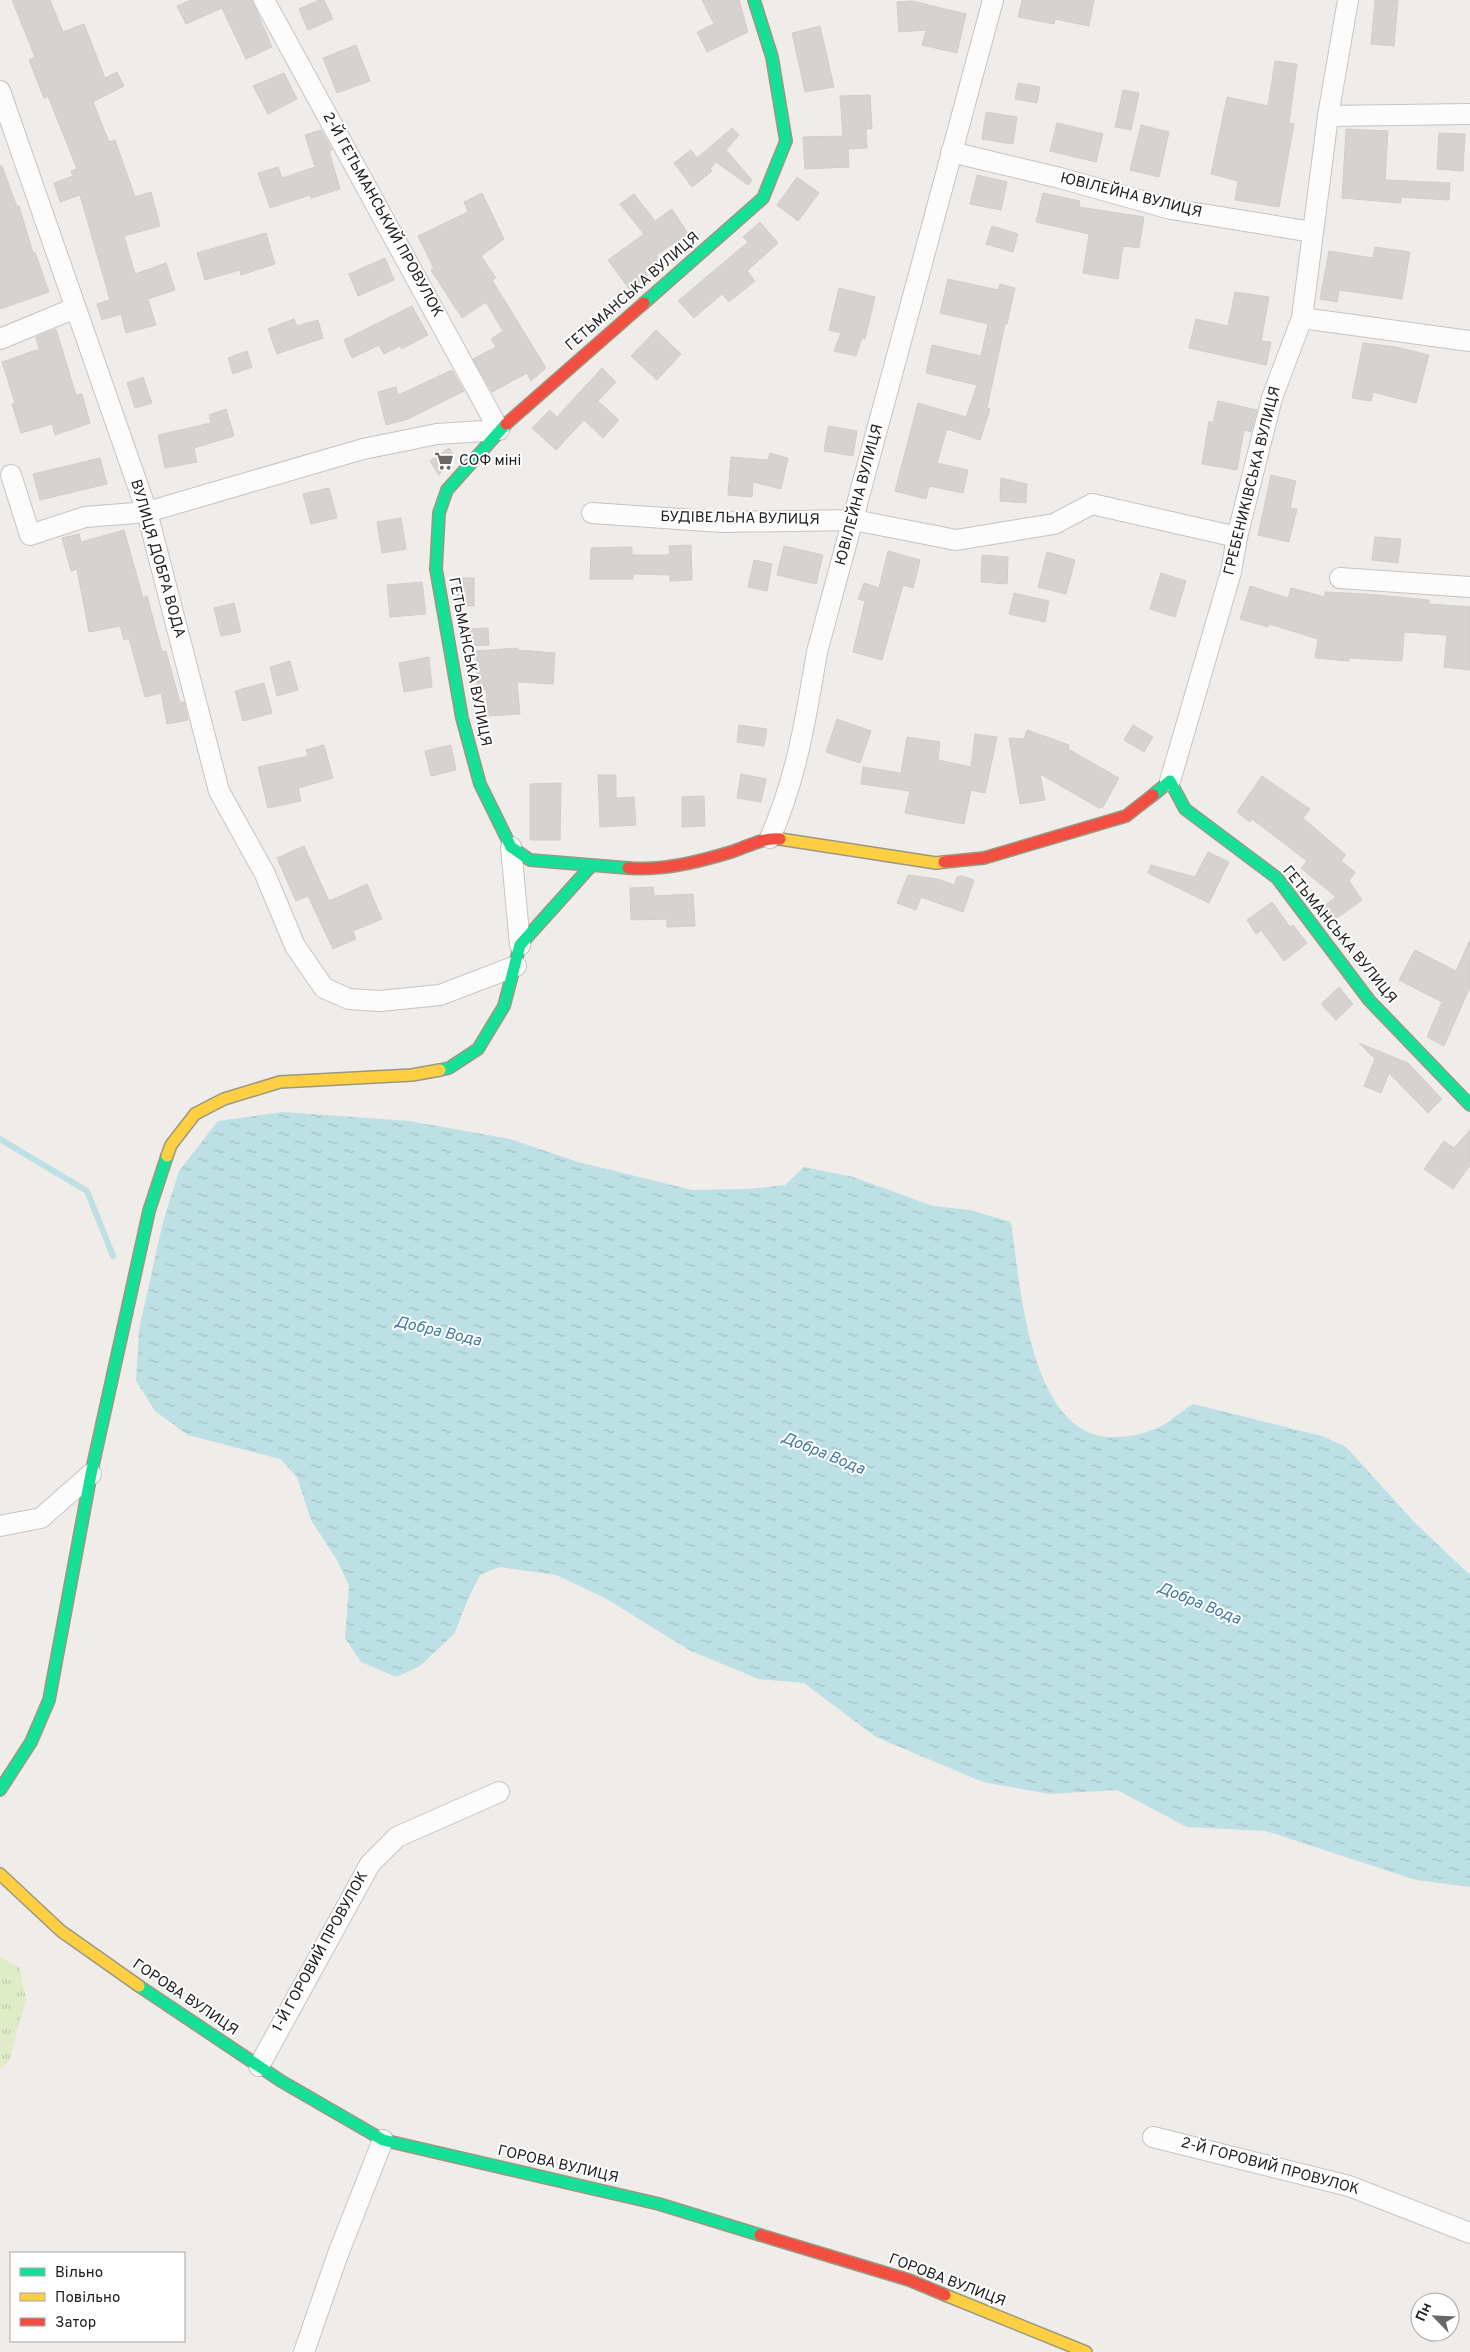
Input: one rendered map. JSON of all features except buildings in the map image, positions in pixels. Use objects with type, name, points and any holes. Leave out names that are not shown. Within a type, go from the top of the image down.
[{"type":"street","name":"2-Й ГЕТЬМАНСЬКИЙ ПРОВУЛОК","points":[[264,0],[499,430]]},
{"type":"street","name":"ГЕТЬМАНСЬКА ВУЛИЦЯ","points":[[754,0],[772,57],[786,141],[763,198],[499,430],[447,490],[439,513],[436,569],[462,718],[480,784],[497,822],[511,847],[530,860],[651,870],[731,852],[770,838],[936,863],[984,858],[1126,816],[1170,781],[1186,809],[1277,878],[1370,1000],[1470,1105]]},
{"type":"street","name":"ЮВІЛЕЙНА ВУЛИЦЯ","points":[[770,838],[784,807],[802,746],[817,652],[993,0]]},
{"type":"street","name":"ГРЕБЕНИКІВСЬКА ВУЛИЦЯ","points":[[1170,781],[1231,572],[1237,537],[1272,398],[1302,318],[1328,116],[1348,0]]},
{"type":"street","name":"ВУЛИЦЯ ДОБРА ВОДА","points":[[0,91],[147,512],[219,791],[265,874],[295,946],[324,988],[349,999],[380,1001],[440,995],[516,966]]},
{"type":"street","points":[[1328,116],[1470,114]]},
{"type":"street","name":"ЮВІЛЕЙНА ВУЛИЦЯ","points":[[951,152],[1060,178],[1171,210],[1312,232]]},
{"type":"street","points":[[0,339],[76,308]]},
{"type":"street","points":[[1302,318],[1470,341]]},
{"type":"street","points":[[11,475],[30,536],[84,517],[147,512],[363,449],[437,434],[499,430]]},
{"type":"street","name":"БУДІВЕЛЬНА ВУЛИЦЯ","points":[[592,513],[722,522],[854,520],[956,540],[1054,524],[1092,504],[1237,537]]},
{"type":"street","points":[[1340,578],[1470,587]]},
{"type":"street","points":[[0,1790],[31,1742],[50,1700],[91,1474],[149,1211],[171,1145],[195,1114],[224,1099],[280,1082],[412,1075],[449,1068],[478,1049],[504,1006],[520,945],[511,847]]},
{"type":"street","points":[[520,945],[591,866]]},
{"type":"street","points":[[0,1526],[41,1518],[91,1474]]},
{"type":"street","name":"1-Й ГОРОВИЙ ПРОВУЛОК","points":[[259,2066],[370,1864],[398,1837],[499,1792]]},
{"type":"street","name":"ГОРОВА ВУЛИЦЯ","points":[[0,1874],[61,1931],[259,2066],[383,2140],[669,2207],[909,2280],[1086,2352]]},
{"type":"street","name":"2-Й ГОРОВИЙ ПРОВУЛОК","points":[[1153,2137],[1349,2186],[1470,2233]]},
{"type":"street","points":[[304,2352],[338,2254],[383,2140]]},
{"type":"green space","points":[[0,1957],[19,1967],[26,1999],[9,2061],[0,2069]]},
{"type":"water","points":[[283,1112],[409,1121],[510,1139],[578,1162],[692,1190],[750,1189],[785,1185],[804,1167],[853,1177],[933,1206],[970,1210],[1011,1222],[1025,1317],[1034,1353],[1046,1386],[1063,1413],[1086,1431],[1114,1437],[1140,1434],[1165,1424],[1193,1404],[1322,1436],[1346,1447],[1416,1524],[1470,1575],[1470,1887],[1416,1880],[1266,1831],[1187,1827],[1117,1790],[1049,1794],[983,1782],[876,1737],[804,1683],[759,1679],[691,1651],[605,1598],[556,1575],[500,1567],[480,1575],[454,1634],[420,1666],[396,1677],[361,1662],[345,1638],[349,1585],[337,1560],[311,1520],[297,1477],[280,1459],[188,1435],[155,1411],[136,1381],[139,1330],[163,1222],[179,1171],[218,1121]]},
{"type":"waterway","name":"Добра Вода","points":[[0,1139],[87,1191],[113,1256]]},
{"type":"traffic: fast","points":[[644,303],[763,198],[786,141],[772,57],[754,0]]},
{"type":"traffic: fast","points":[[506,424],[447,490],[439,513],[436,569],[462,718],[480,784],[511,847],[530,860],[628,868]]},
{"type":"traffic: fast","points":[[1153,795],[1170,781],[1185,809],[1277,878],[1369,1000],[1470,1105]]},
{"type":"traffic: fast","points":[[440,1070],[449,1068],[478,1049],[504,1006],[520,945],[591,866]]},
{"type":"traffic: fast","points":[[0,1790],[31,1742],[49,1700],[91,1474],[149,1211],[167,1156]]},
{"type":"traffic: fast","points":[[139,1986],[281,2081],[383,2140],[659,2204],[760,2235]]},
{"type":"traffic: slow","points":[[780,839],[936,863],[944,862]]},
{"type":"traffic: slow","points":[[167,1156],[171,1145],[195,1114],[224,1099],[280,1082],[412,1075],[440,1070]]},
{"type":"traffic: slow","points":[[0,1874],[61,1931],[139,1986]]},
{"type":"traffic: slow","points":[[945,2295],[1086,2352]]},
{"type":"traffic: jam","points":[[506,424],[644,303]]},
{"type":"traffic: jam","points":[[944,862],[984,858],[1126,816],[1153,795]]},
{"type":"traffic: jam","points":[[628,868],[641,869],[680,865],[731,852],[761,841],[780,839]]},
{"type":"traffic: jam","points":[[760,2235],[909,2280],[945,2295]]},
{"type":"place","name":"СОФ міні","points":[[444,461]]}]
